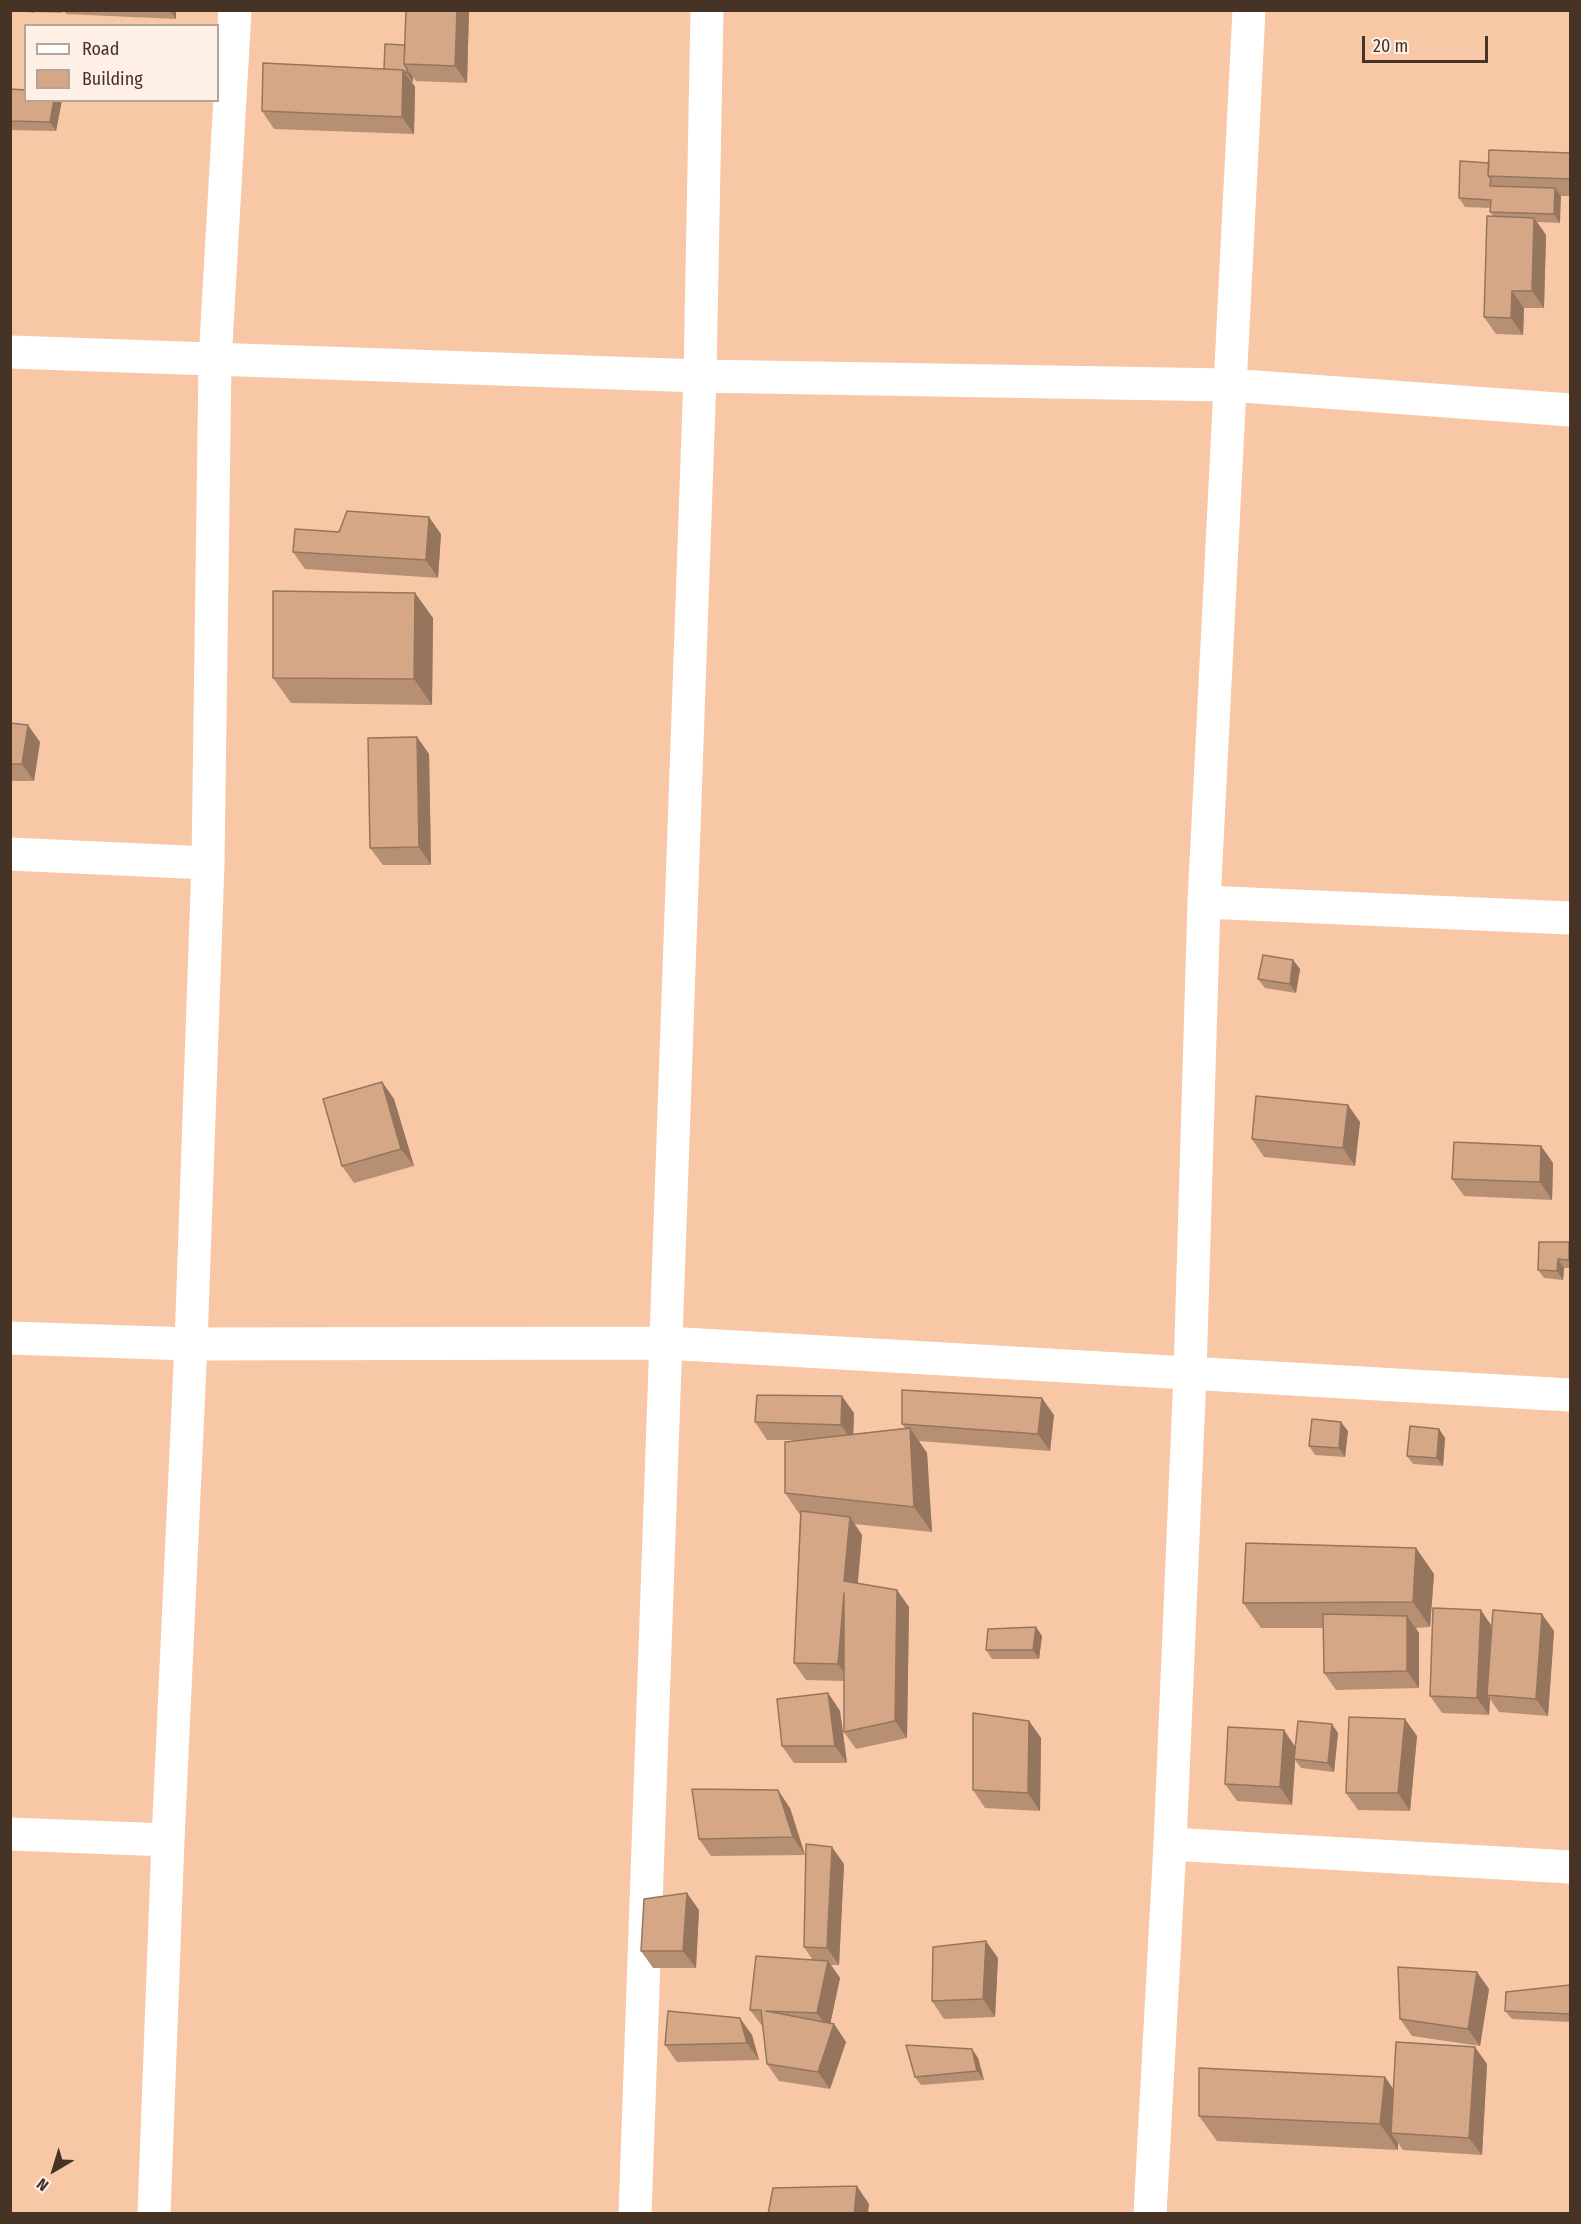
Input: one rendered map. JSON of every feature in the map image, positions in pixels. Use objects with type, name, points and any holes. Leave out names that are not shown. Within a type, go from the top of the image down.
[{"type":"street","points":[[154,2214],[168,1840],[191,1344],[208,863],[215,361],[235,10]]},
{"type":"street","points":[[635,2214],[700,376],[707,10]]},
{"type":"street","points":[[1150,2214],[1170,1844],[1190,1374],[1204,902],[1249,10]]},
{"type":"street","points":[[10,352],[215,361],[700,376],[1229,385],[1570,410]]},
{"type":"street","points":[[10,854],[208,863]]},
{"type":"street","points":[[1204,902],[1570,918]]},
{"type":"street","points":[[10,1338],[191,1344],[666,1343],[1570,1395]]},
{"type":"street","points":[[10,1834],[168,1840]]},
{"type":"street","points":[[1170,1844],[1570,1867]]},
{"type":"building","points":[[406,10],[457,10],[455,66],[404,64]]},
{"type":"building","points":[[385,44],[405,45],[404,64],[407,73],[403,70],[384,69]]},
{"type":"building","points":[[263,63],[403,70],[402,117],[262,111]]},
{"type":"building","points":[[10,89],[24,90],[24,102],[54,102],[50,122],[10,121]]},
{"type":"building","points":[[1489,150],[1570,153],[1570,179],[1488,176]]},
{"type":"building","points":[[1460,161],[1489,163],[1490,186],[1555,188],[1554,214],[1490,212],[1491,200],[1459,198]]},
{"type":"building","points":[[1487,216],[1534,218],[1532,291],[1512,291],[1511,318],[1484,317]]},
{"type":"building","points":[[347,511],[429,517],[426,560],[293,552],[295,529],[339,532]]},
{"type":"building","points":[[273,591],[415,593],[414,679],[273,678]]},
{"type":"building","points":[[10,723],[28,725],[22,764],[10,764]]},
{"type":"building","points":[[417,737],[419,847],[370,848],[368,738]]},
{"type":"building","points":[[1263,955],[1293,960],[1290,984],[1258,979]]},
{"type":"building","points":[[382,1082],[401,1149],[342,1166],[323,1099]]},
{"type":"building","points":[[1256,1096],[1348,1105],[1343,1148],[1252,1139]]},
{"type":"building","points":[[1454,1142],[1541,1146],[1540,1182],[1452,1179]]},
{"type":"building","points":[[1539,1242],[1569,1242],[1569,1260],[1558,1259],[1557,1271],[1538,1270]]},
{"type":"building","points":[[902,1390],[1042,1398],[1038,1434],[902,1424]]},
{"type":"building","points":[[757,1395],[842,1396],[841,1425],[755,1422]]},
{"type":"building","points":[[1312,1419],[1341,1422],[1339,1448],[1309,1446]]},
{"type":"building","points":[[1410,1426],[1439,1429],[1437,1458],[1407,1456]]},
{"type":"building","points":[[910,1428],[914,1507],[785,1493],[785,1442]]},
{"type":"building","points":[[801,1511],[850,1517],[844,1581],[897,1590],[895,1721],[844,1732],[844,1593],[838,1664],[794,1663]]},
{"type":"building","points":[[1246,1543],[1416,1548],[1413,1602],[1243,1603]]},
{"type":"building","points":[[1433,1608],[1481,1610],[1477,1698],[1430,1696]]},
{"type":"building","points":[[1493,1610],[1542,1614],[1536,1699],[1487,1695]]},
{"type":"building","points":[[1323,1614],[1407,1616],[1407,1671],[1324,1673]]},
{"type":"building","points":[[1036,1627],[1033,1650],[986,1650],[988,1629]]},
{"type":"building","points":[[828,1693],[835,1746],[782,1746],[777,1699]]},
{"type":"building","points":[[973,1713],[1029,1721],[1028,1793],[973,1790]]},
{"type":"building","points":[[1349,1717],[1405,1719],[1398,1793],[1346,1793]]},
{"type":"building","points":[[1298,1721],[1332,1724],[1328,1763],[1294,1759]]},
{"type":"building","points":[[1228,1727],[1284,1730],[1280,1787],[1225,1784]]},
{"type":"building","points":[[692,1789],[778,1790],[793,1837],[699,1839]]},
{"type":"building","points":[[806,1844],[832,1847],[827,1948],[804,1947]]},
{"type":"building","points":[[687,1893],[683,1951],[641,1951],[644,1899]]},
{"type":"building","points":[[986,1941],[983,1999],[932,2001],[933,1947]]},
{"type":"building","points":[[756,1956],[828,1961],[817,2013],[766,2011],[834,2024],[818,2072],[767,2064],[761,2010],[750,2010]]},
{"type":"building","points":[[1398,1967],[1477,1972],[1468,2029],[1400,2019]]},
{"type":"building","points":[[1570,1985],[1570,2014],[1505,2011],[1506,1992]]},
{"type":"building","points":[[668,2011],[740,2018],[747,2043],[665,2045]]},
{"type":"building","points":[[1396,2042],[1475,2047],[1469,2138],[1391,2133]]},
{"type":"building","points":[[906,2045],[972,2049],[977,2071],[915,2077]]},
{"type":"building","points":[[1199,2068],[1385,2077],[1380,2124],[1199,2116]]},
{"type":"building","points":[[857,2186],[854,2214],[768,2214],[773,2188]]}]
